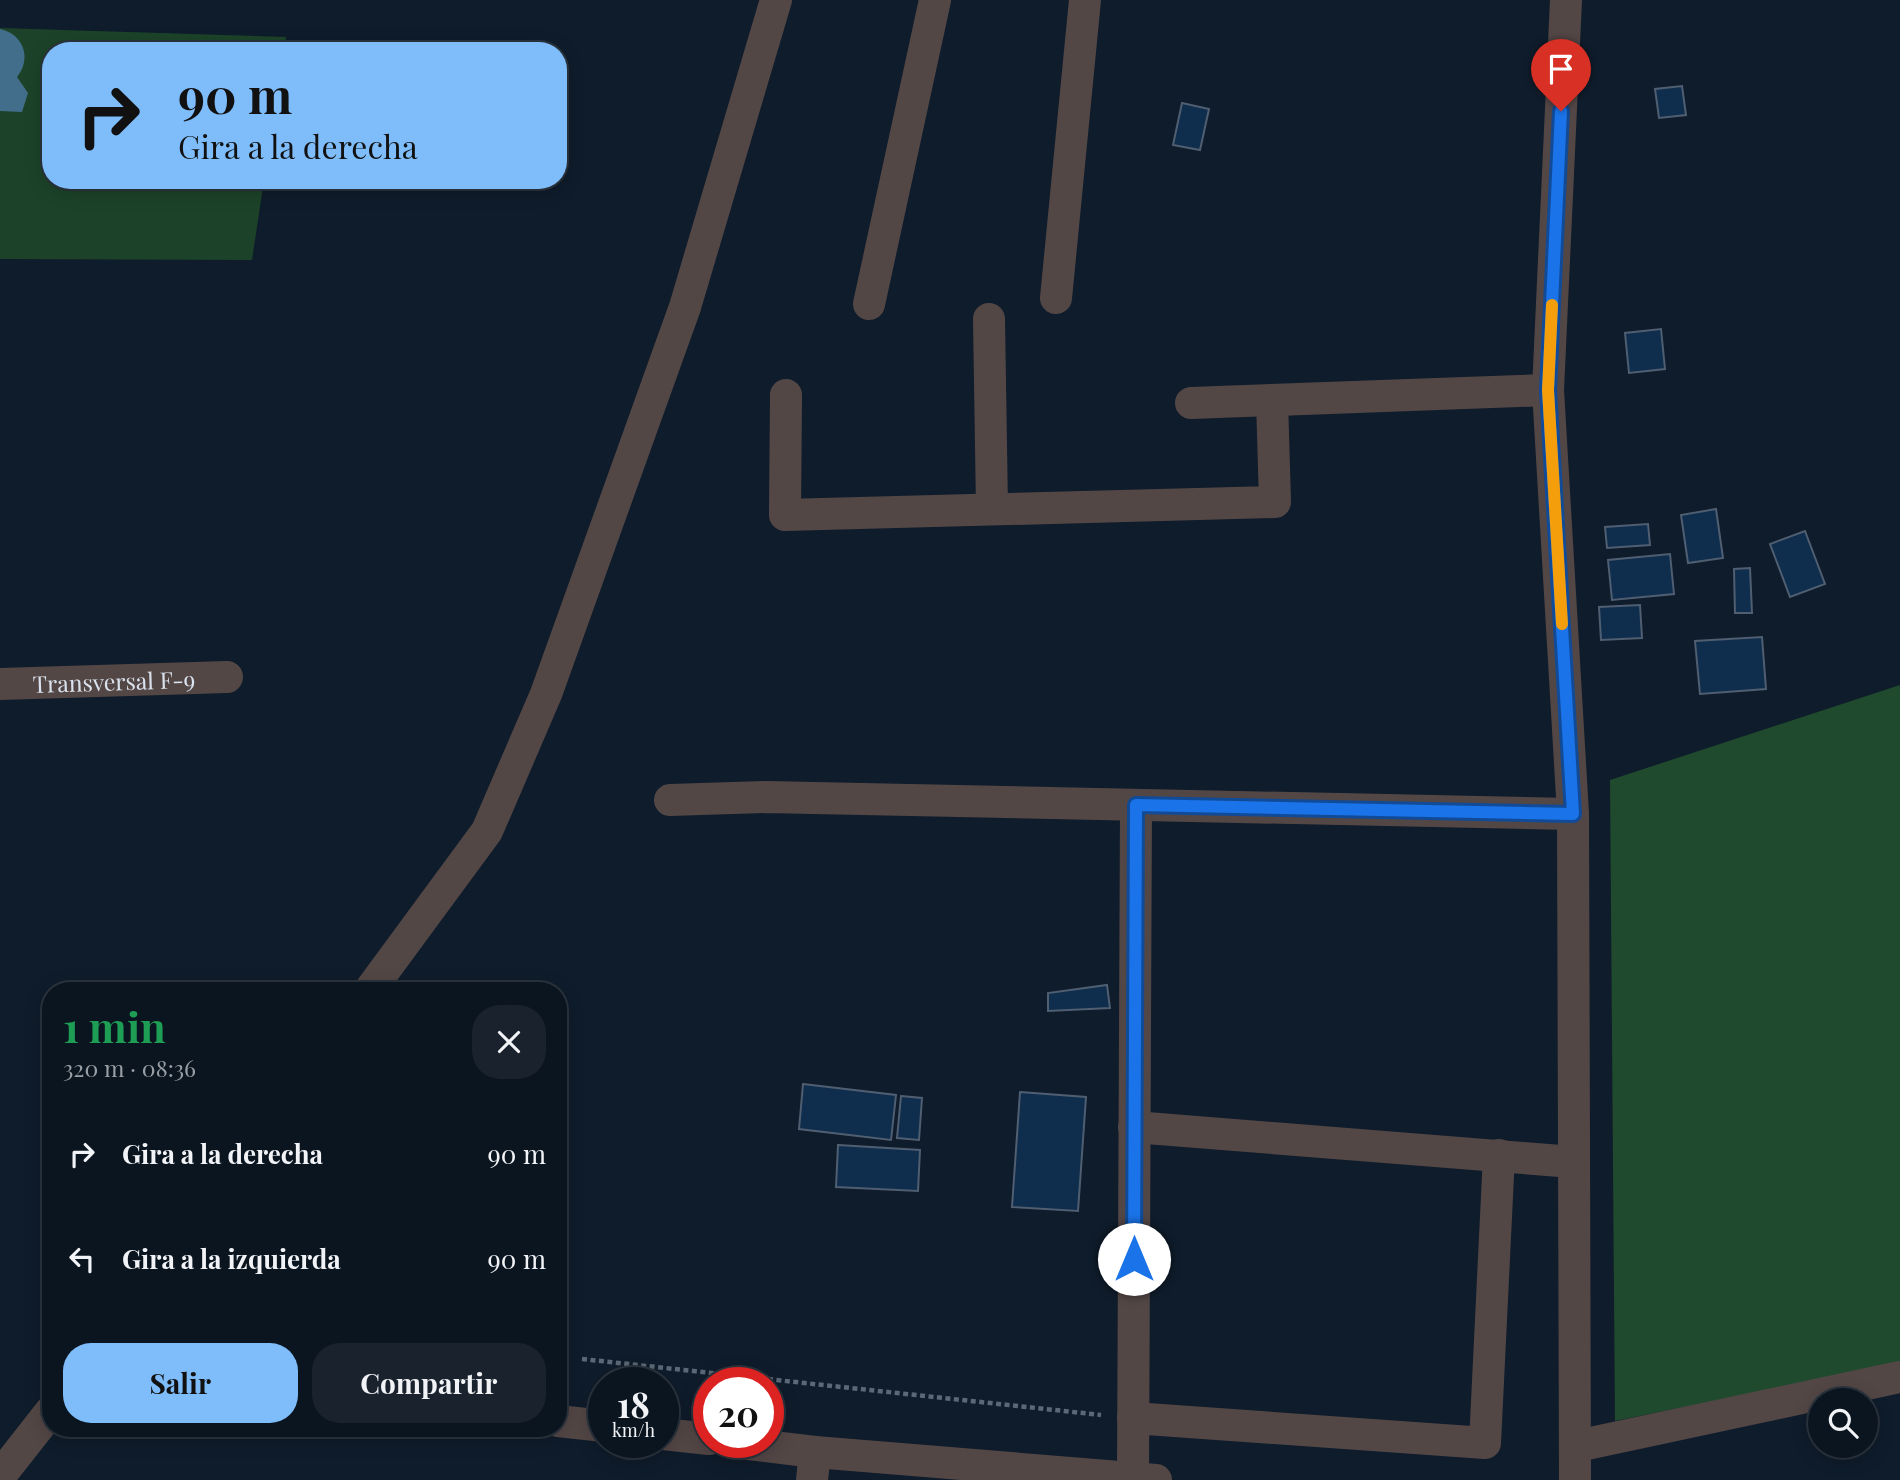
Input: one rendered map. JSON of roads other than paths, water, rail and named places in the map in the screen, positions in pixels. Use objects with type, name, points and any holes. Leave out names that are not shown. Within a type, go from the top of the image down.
[{"type":"street","points":[[376,982],[486,831],[546,694],[685,307],[776,0]]},
{"type":"street","points":[[869,304],[935,0]]},
{"type":"street","points":[[1056,298],[1085,0]]},
{"type":"street","points":[[1566,0],[1548,390],[1573,814],[1573,1162],[1577,1446],[1575,1480]]},
{"type":"street","points":[[989,319],[992,509]]},
{"type":"street","points":[[1191,403],[1548,390]]},
{"type":"street","points":[[786,395],[785,515],[1275,502],[1272,400]]},
{"type":"street","name":"Transversal F-9","points":[[0,684],[227,677]]},
{"type":"street","points":[[670,800],[766,797],[1573,814]]},
{"type":"street","points":[[784,1457],[814,1466],[1145,1479],[1133,1418],[1136,805]]},
{"type":"street","points":[[1134,1127],[1573,1162]]},
{"type":"street","points":[[1133,1418],[1485,1443],[1499,1155]]},
{"type":"street","points":[[1577,1446],[1900,1377]]},
{"type":"street","points":[[0,1476],[42,1422]]},
{"type":"street","points":[[567,1422],[588,1424]]},
{"type":"water","points":[[0,29],[15,36],[25,55],[22,70],[17,77],[28,93],[22,112],[0,111]]}]
